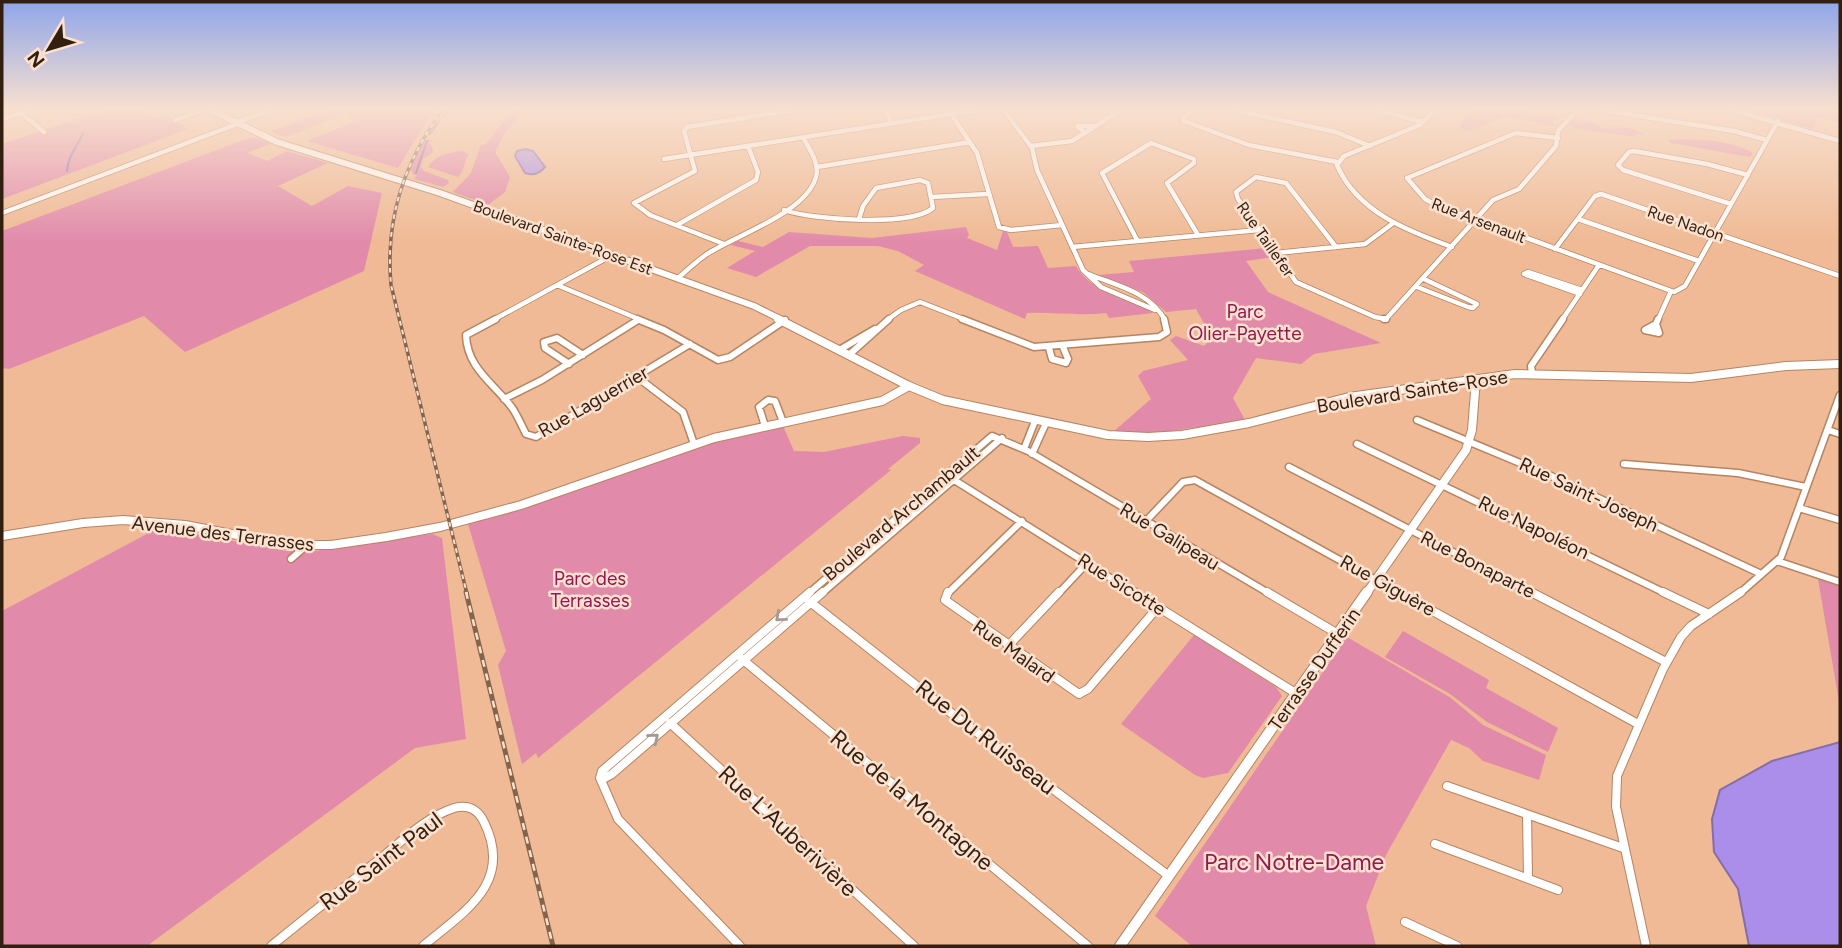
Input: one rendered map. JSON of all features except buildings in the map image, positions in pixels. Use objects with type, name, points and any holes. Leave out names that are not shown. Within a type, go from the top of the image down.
[{"type":"street","points":[[2,213],[159,153]]},
{"type":"street","name":"Boulevard Sainte-Rose Est","points":[[315,153],[402,180],[754,306],[909,386]]},
{"type":"street","points":[[664,159],[702,153]]},
{"type":"street","points":[[677,225],[757,180],[758,172],[751,153]]},
{"type":"street","points":[[678,278],[724,244],[784,210],[811,189],[816,180],[817,167],[811,153]]},
{"type":"street","points":[[817,167],[901,153]]},
{"type":"street","points":[[977,153],[987,194],[1002,229],[1062,225]]},
{"type":"street","points":[[849,354],[910,306],[925,303],[1020,344],[1049,348],[1163,336],[1168,330],[1159,313],[1145,304],[1101,287],[1086,273],[1037,170],[1033,153]]},
{"type":"street","points":[[1133,153],[1102,173],[1137,240]]},
{"type":"street","points":[[1179,153],[1194,159],[1194,163],[1167,184],[1198,235]]},
{"type":"street","points":[[1292,153],[1337,162]]},
{"type":"street","points":[[1337,162],[1351,153]]},
{"type":"street","name":"Rue Arsenault","points":[[1465,153],[1407,176],[1427,201],[1671,291]]},
{"type":"street","name":"Rue Taillefer","points":[[1336,247],[1287,184],[1259,177],[1252,179],[1236,194],[1299,283],[1380,319],[1390,316],[1496,197],[1519,189],[1550,153]]},
{"type":"street","points":[[1630,153],[1618,166],[1623,170],[1731,204]]},
{"type":"street","points":[[1645,153],[1707,164],[1748,175]]},
{"type":"street","points":[[1656,324],[1671,291],[1684,288],[1760,153]]},
{"type":"street","points":[[691,155],[695,168],[693,172],[634,204],[652,216],[724,244]]},
{"type":"street","points":[[1337,162],[1340,173],[1371,209],[1392,224],[1452,247]]},
{"type":"street","points":[[784,210],[797,216],[859,219],[928,213],[933,209],[928,183],[924,180],[879,187],[863,206],[859,219]]},
{"type":"street","points":[[931,197],[987,194]]},
{"type":"street","name":"Rue Nadon","points":[[1555,249],[1595,196],[1601,194],[1840,276]]},
{"type":"street","points":[[1578,219],[1699,261]]},
{"type":"street","points":[[1276,253],[1369,243],[1392,224]]},
{"type":"street","points":[[1072,247],[1259,229]]},
{"type":"street","name":"Rue Laguerrier","points":[[614,254],[466,335],[475,367],[505,399],[525,433],[536,437],[548,432],[690,344]]},
{"type":"street","points":[[1532,373],[1532,364],[1599,265]]},
{"type":"street","points":[[1531,273],[1581,292],[1524,274],[1531,273]]},
{"type":"street","points":[[1417,287],[1468,307],[1477,304],[1474,300],[1424,279]]},
{"type":"street","points":[[557,285],[690,344],[713,358],[726,359],[785,320]]},
{"type":"street","points":[[505,399],[569,364],[638,320]]},
{"type":"street","points":[[841,349],[883,325]]},
{"type":"street","points":[[569,364],[545,348],[544,342],[557,338],[583,355]]},
{"type":"street","points":[[1049,348],[1052,359],[1066,363],[1068,359],[1063,346]]},
{"type":"street","name":"Boulevard Sainte-Rose","points":[[909,386],[953,403],[1035,421],[1117,436],[1166,436],[1249,423],[1349,397],[1532,373],[1697,378],[1786,366],[1840,364]]},
{"type":"street","points":[[637,377],[681,409],[694,444]]},
{"type":"street","name":"Terrasse Dufferin","points":[[1120,946],[1443,484],[1469,442],[1478,385],[1476,379]]},
{"type":"street","name":"Avenue des Terrasses","points":[[2,536],[93,522],[142,520],[307,545],[342,544],[470,520],[544,498],[631,464],[694,444],[881,401],[895,396],[909,386]]},
{"type":"street","points":[[1646,946],[1623,848],[1614,785],[1666,662],[1683,633],[1732,600],[1783,553],[1840,395]]},
{"type":"street","points":[[765,426],[759,407],[770,400],[775,401],[783,422]]},
{"type":"street","points":[[1024,449],[1035,421]]},
{"type":"street","name":"Rue Saint-Joseph","points":[[1417,421],[1549,475],[1759,573]]},
{"type":"street","points":[[1032,454],[1046,423]]},
{"type":"street","points":[[1828,430],[1840,434]]},
{"type":"street","name":"Rue Galipeau","points":[[1002,438],[1338,634]]},
{"type":"street","name":"Boulevard Archambault","points":[[740,657],[671,724],[612,774],[601,780],[601,773],[606,765],[740,657],[871,539],[1002,438]]},
{"type":"street","name":"Rue Napoléon","points":[[1357,444],[1709,614]]},
{"type":"street","points":[[1624,464],[1738,473],[1806,487]]},
{"type":"street","name":"Rue Bonaparte","points":[[1289,467],[1666,662]]},
{"type":"street","name":"Boulevard Archambault","points":[[807,599],[878,545],[950,477]]},
{"type":"street","name":"Rue Sicotte","points":[[950,477],[1297,694]]},
{"type":"street","name":"Rue Giguère","points":[[1146,521],[1183,482],[1195,480],[1638,724]]},
{"type":"street","points":[[1799,508],[1840,520]]},
{"type":"street","name":"Rue Malard","points":[[1022,522],[945,597],[951,607],[1065,687],[1081,694],[1088,689],[1158,607]]},
{"type":"street","points":[[871,539],[878,545]]},
{"type":"street","points":[[291,559],[307,545]]},
{"type":"street","points":[[1777,561],[1840,582]]},
{"type":"street","points":[[1008,646],[1087,563]]},
{"type":"street","name":"Rue Du Ruisseau","points":[[807,599],[967,725],[1169,876]]},
{"type":"street","name":"Rue de la Montagne","points":[[740,657],[1088,946]]},
{"type":"street","name":"Rue L'Auberivière","points":[[663,717],[914,946]]},
{"type":"street","points":[[601,780],[618,819],[740,946]]},
{"type":"street","points":[[1447,786],[1623,848]]},
{"type":"street","name":"Rue Saint Paul","points":[[271,946],[424,824],[455,808],[469,807],[480,811],[489,831],[496,865],[491,882],[480,898],[423,946]]},
{"type":"street","points":[[1527,815],[1528,878]]},
{"type":"street","points":[[1435,844],[1558,890]]},
{"type":"street","points":[[1405,922],[1457,946]]},
{"type":"green space","points":[[2,153],[124,153],[2,199]]},
{"type":"green space","points":[[208,153],[248,153],[267,161],[283,153],[295,153],[328,163],[278,186],[312,206],[348,186],[382,193],[364,271],[185,352],[144,316],[9,369],[2,368],[2,231]]},
{"type":"green space","points":[[348,153],[407,153],[398,168]]},
{"type":"green space","points":[[418,153],[431,153],[423,159],[419,173],[421,167],[424,171],[448,180],[449,183],[443,187],[414,179],[417,175],[410,169]]},
{"type":"green space","points":[[478,153],[496,153],[510,177],[505,192],[488,205],[453,192],[471,173]]},
{"type":"green space","points":[[1729,153],[1753,153],[1750,157]]},
{"type":"green space","points":[[468,154],[458,177],[428,167],[438,157]]},
{"type":"green space","name":"Parc Olier-Payette","points":[[966,227],[969,235],[967,238],[997,250],[1003,231],[1007,232],[1013,247],[1038,246],[1048,268],[1076,266],[1083,276],[1101,289],[1153,313],[1109,318],[1106,313],[1027,313],[1025,319],[915,271],[924,265],[898,251],[878,246],[810,246],[756,277],[727,268],[755,251],[731,245],[738,241],[763,247],[789,232],[872,238]]},
{"type":"green space","name":"Parc Olier-Payette","points":[[1267,248],[1274,257],[1246,261],[1268,292],[1381,343],[1314,354],[1301,364],[1256,358],[1233,398],[1245,420],[1165,432],[1113,432],[1151,399],[1138,376],[1143,371],[1188,360],[1170,340],[1176,336],[1204,346],[1212,338],[1196,309],[1166,312],[1143,292],[1098,275],[1134,272],[1129,261]]},
{"type":"green space","name":"Parc des Terrasses","points":[[783,426],[794,451],[824,452],[903,436],[920,438],[920,443],[888,469],[891,470],[538,758],[536,753],[522,764],[498,665],[506,651],[468,524],[547,500],[624,471],[706,445]]},
{"type":"green space","points":[[160,527],[286,551],[309,552],[432,534],[442,538],[466,739],[415,748],[147,946],[2,946],[2,611]]},
{"type":"green space","points":[[1818,579],[1840,586],[1840,707]]},
{"type":"green space","points":[[1403,631],[1489,680],[1486,688],[1558,728],[1548,752],[1487,722],[1450,694],[1385,657]]},
{"type":"green space","points":[[1194,635],[1276,687],[1282,696],[1228,773],[1203,778],[1121,724]]},
{"type":"green space","name":"Parc Notre-Dame","points":[[1347,637],[1451,698],[1483,725],[1546,755],[1539,780],[1483,761],[1469,748],[1451,740],[1386,855],[1366,906],[1376,946],[1192,946],[1155,916]]},
{"type":"shaded area","points":[[516,153],[535,153],[545,167],[534,174],[525,173],[515,156]]},
{"type":"shaded area","points":[[1840,742],[1840,946],[1749,946],[1738,889],[1714,852],[1712,819],[1720,790],[1772,761]]},
{"type":"waterway","points":[[67,171],[72,153]]},
{"type":"waterway","points":[[416,173],[423,153]]},
{"type":"railway","points":[[416,153],[400,192],[395,214],[391,237],[391,285],[467,594]]},
{"type":"railway","points":[[466,592],[553,946]]}]
